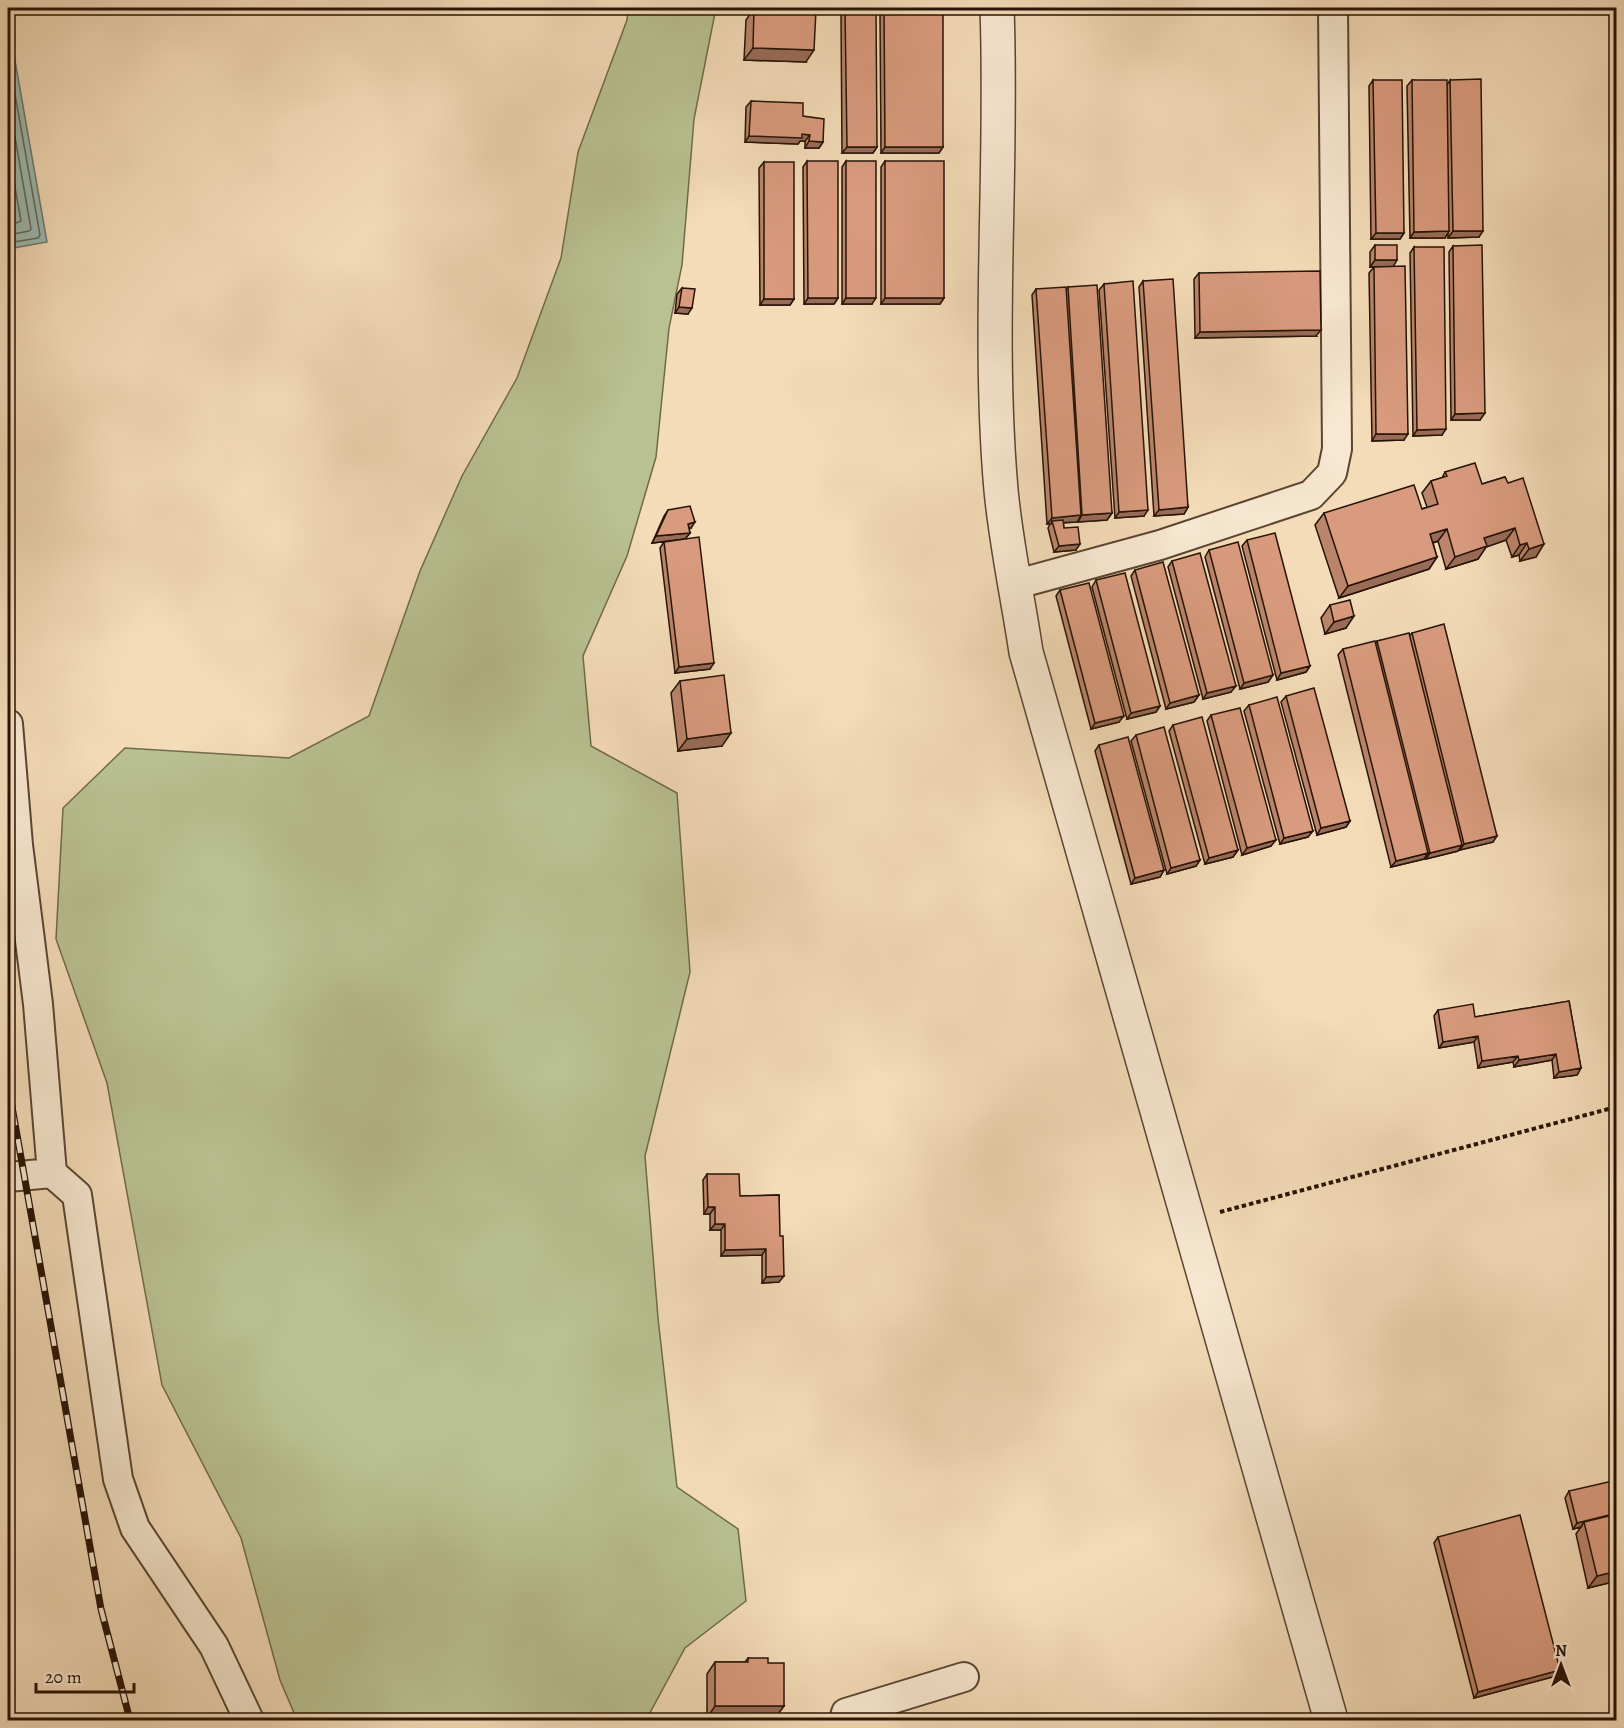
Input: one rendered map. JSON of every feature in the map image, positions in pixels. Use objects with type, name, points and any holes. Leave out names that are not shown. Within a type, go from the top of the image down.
[{"type":"street","points":[[997,8],[999,64],[996,397],[1001,491],[1026,652],[1331,1720]]},
{"type":"street","points":[[1017,585],[1160,545],[1311,495],[1332,473],[1337,449],[1333,8]]},
{"type":"street","points":[[8,724],[18,845],[38,1004],[52,1173],[77,1195],[118,1479],[135,1528],[214,1646],[249,1720]]},
{"type":"street","points":[[8,1177],[52,1173]]},
{"type":"street","points":[[844,1720],[846,1713],[964,1677]]},
{"type":"path","points":[[1189,1219],[1617,1107]]},
{"type":"green space","points":[[628,8],[716,8],[694,119],[682,265],[669,328],[656,457],[627,556],[583,656],[591,746],[677,793],[690,972],[645,1156],[658,1318],[677,1487],[738,1529],[746,1601],[685,1648],[646,1720],[297,1720],[280,1680],[241,1538],[162,1385],[107,1083],[56,939],[63,808],[125,748],[289,758],[369,716],[420,571],[462,476],[517,378],[561,258],[578,152],[627,20]]},
{"type":"water","points":[[8,21],[47,242],[8,249]]},
{"type":"building","points":[[754,8],[816,10],[814,50],[753,48]]},
{"type":"building","points":[[845,9],[876,9],[877,147],[847,147]]},
{"type":"building","points":[[884,9],[943,9],[943,147],[885,147]]},
{"type":"building","points":[[1481,79],[1483,231],[1453,231],[1450,80]]},
{"type":"building","points":[[1373,80],[1402,80],[1404,233],[1376,233]]},
{"type":"building","points":[[1412,80],[1447,80],[1449,231],[1414,232]]},
{"type":"building","points":[[751,101],[803,103],[803,116],[824,119],[823,142],[809,141],[810,135],[802,134],[802,138],[749,136]]},
{"type":"building","points":[[807,161],[838,161],[838,298],[808,298]]},
{"type":"building","points":[[846,161],[876,161],[876,298],[846,298]]},
{"type":"building","points":[[885,161],[944,161],[944,298],[885,298]]},
{"type":"building","points":[[764,162],[794,162],[794,299],[764,299]]},
{"type":"building","points":[[1375,245],[1397,245],[1397,260],[1375,260]]},
{"type":"building","points":[[1482,245],[1485,413],[1455,414],[1453,246]]},
{"type":"building","points":[[1414,247],[1444,247],[1446,429],[1417,430]]},
{"type":"building","points":[[1405,266],[1408,434],[1376,434],[1374,267]]},
{"type":"building","points":[[1320,271],[1321,330],[1200,332],[1199,273]]},
{"type":"building","points":[[1173,279],[1188,507],[1159,510],[1143,281]]},
{"type":"building","points":[[1133,281],[1148,510],[1119,512],[1104,284]]},
{"type":"building","points":[[1097,285],[1112,513],[1082,515],[1068,287]]},
{"type":"building","points":[[1066,287],[1081,515],[1052,518],[1036,289]]},
{"type":"building","points":[[682,288],[695,289],[692,308],[679,307]]},
{"type":"building","points":[[1475,463],[1482,484],[1505,477],[1508,483],[1523,478],[1544,544],[1529,549],[1527,543],[1520,545],[1515,528],[1484,538],[1487,546],[1455,557],[1447,529],[1430,534],[1437,557],[1348,586],[1324,513],[1414,485],[1422,509],[1438,504],[1431,481],[1447,476],[1445,472]]},
{"type":"building","points":[[690,506],[695,522],[688,524],[690,533],[656,536],[668,510]]},
{"type":"building","points":[[1063,520],[1064,528],[1078,527],[1080,544],[1059,546],[1052,521]]},
{"type":"building","points":[[1275,533],[1310,666],[1281,673],[1247,540]]},
{"type":"building","points":[[699,537],[714,663],[679,667],[664,542]]},
{"type":"building","points":[[1238,542],[1273,675],[1244,683],[1209,550]]},
{"type":"building","points":[[1200,553],[1236,686],[1207,693],[1172,561]]},
{"type":"building","points":[[1163,562],[1199,695],[1170,703],[1135,570]]},
{"type":"building","points":[[1125,573],[1160,706],[1131,713],[1096,580]]},
{"type":"building","points":[[1089,583],[1124,716],[1095,723],[1060,590]]},
{"type":"building","points":[[1350,600],[1354,616],[1334,622],[1330,605]]},
{"type":"building","points":[[1444,624],[1497,836],[1464,844],[1412,633]]},
{"type":"building","points":[[1409,633],[1462,845],[1430,853],[1377,641]]},
{"type":"building","points":[[1375,641],[1428,853],[1396,861],[1343,649]]},
{"type":"building","points":[[724,675],[731,733],[687,739],[680,681]]},
{"type":"building","points":[[1314,688],[1350,821],[1321,828],[1286,696]]},
{"type":"building","points":[[1277,697],[1313,831],[1284,838],[1249,705]]},
{"type":"building","points":[[1240,708],[1276,840],[1247,848],[1211,715]]},
{"type":"building","points":[[1202,717],[1238,850],[1209,858],[1173,725]]},
{"type":"building","points":[[1164,727],[1200,860],[1171,868],[1136,735]]},
{"type":"building","points":[[1128,737],[1164,870],[1135,878],[1099,745]]},
{"type":"building","points":[[1569,1001],[1581,1068],[1559,1072],[1556,1054],[1519,1060],[1518,1056],[1482,1061],[1478,1036],[1443,1042],[1438,1010],[1473,1004],[1475,1017]]},
{"type":"building","points":[[707,1174],[739,1174],[740,1196],[779,1195],[784,1276],[766,1277],[766,1249],[725,1250],[725,1224],[715,1224],[715,1207],[708,1207]]},
{"type":"building","points":[[1617,1480],[1617,1513],[1577,1523],[1569,1491]]},
{"type":"building","points":[[1617,1514],[1617,1571],[1597,1576],[1584,1522]]},
{"type":"building","points":[[1520,1515],[1560,1670],[1478,1692],[1438,1537]]},
{"type":"building","points":[[748,1658],[768,1658],[768,1663],[784,1663],[784,1706],[715,1706],[715,1662],[748,1662]]},
{"type":"railway","points":[[8,1084],[101,1609],[130,1720]]}]
